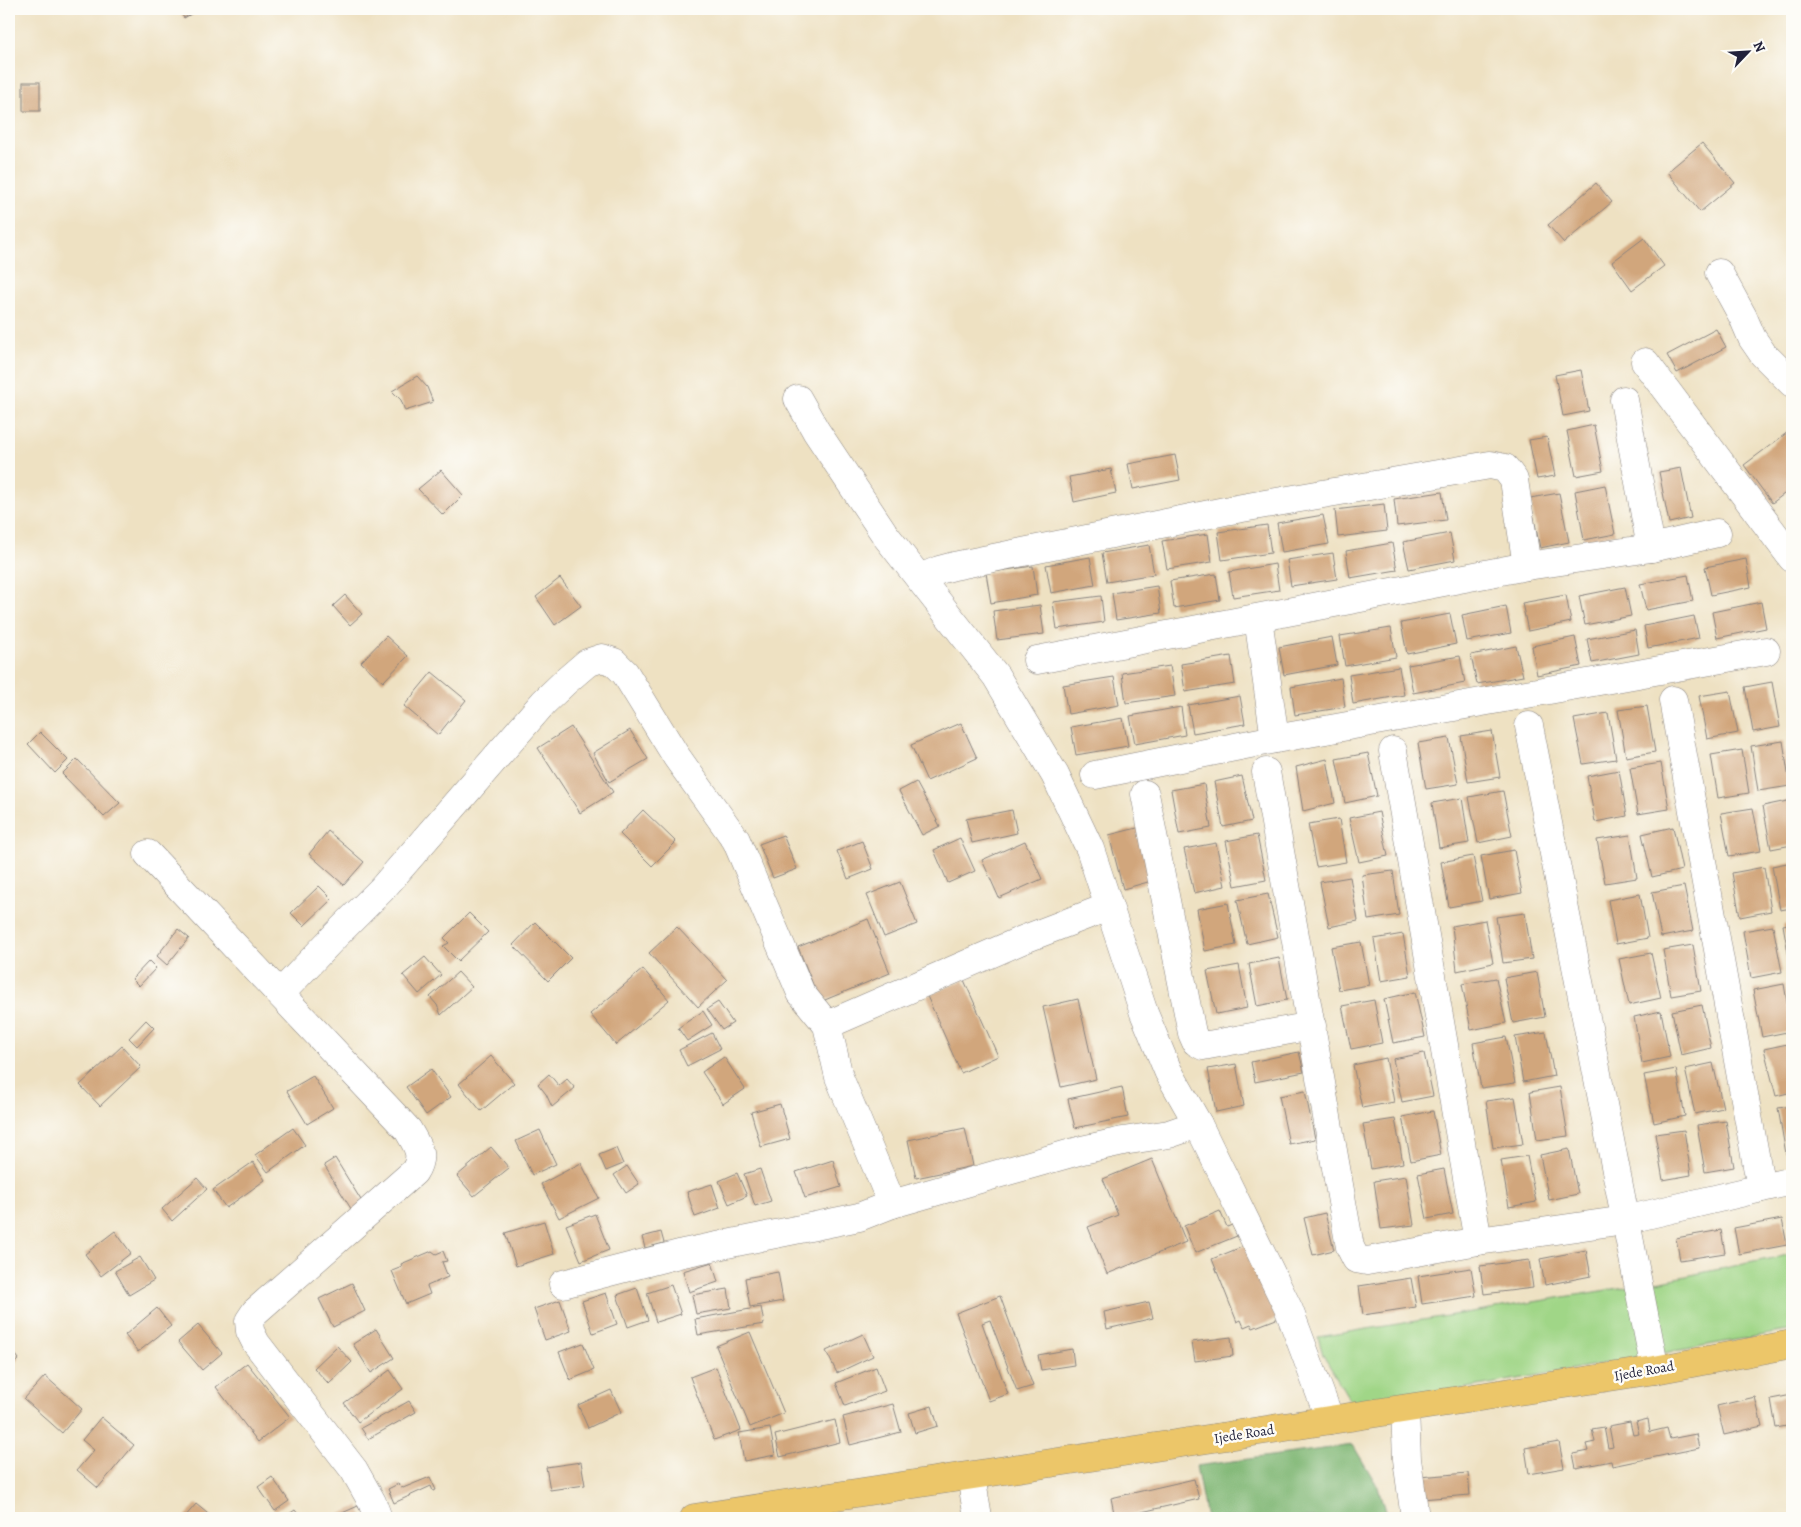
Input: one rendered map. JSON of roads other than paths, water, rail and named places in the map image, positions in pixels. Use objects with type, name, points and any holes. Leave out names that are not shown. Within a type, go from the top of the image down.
[{"type":"main road","name":"Ijede Road","points":[[694,1518],[1655,1370],[1792,1344]]},
{"type":"street","points":[[1719,274],[1752,338],[1763,354],[1792,383]]},
{"type":"street","points":[[1645,362],[1792,558]]},
{"type":"street","points":[[798,398],[816,431],[886,536],[996,676],[1055,775],[1090,849],[1144,1013],[1168,1070],[1198,1124],[1289,1310],[1330,1420]]},
{"type":"street","points":[[1624,400],[1651,548]]},
{"type":"street","points":[[920,578],[954,566],[1225,511],[1490,465],[1505,468],[1514,480],[1527,566]]},
{"type":"street","points":[[1036,660],[1527,566],[1651,548],[1717,533]]},
{"type":"street","points":[[1258,618],[1275,739]]},
{"type":"street","points":[[1095,775],[1275,739],[1766,651]]},
{"type":"street","points":[[280,994],[382,889],[544,702],[587,663],[602,658],[614,662],[624,673],[676,756],[736,840],[801,993],[828,1025],[839,1077],[892,1204]]},
{"type":"street","points":[[1673,700],[1761,1188]]},
{"type":"street","points":[[1529,726],[1655,1370]]},
{"type":"street","points":[[1393,751],[1478,1241]]},
{"type":"street","points":[[1266,772],[1350,1247],[1356,1260],[1367,1261],[1478,1241],[1625,1220],[1792,1181]]},
{"type":"street","points":[[1145,794],[1192,1033],[1196,1042],[1203,1046],[1312,1026]]},
{"type":"street","points":[[148,854],[408,1130],[418,1148],[420,1162],[414,1172],[255,1312],[249,1321],[250,1332],[256,1343],[354,1470],[372,1502],[378,1518]]},
{"type":"street","points":[[828,1025],[1022,940],[1108,907]]},
{"type":"street","points":[[563,1284],[683,1253],[859,1217],[892,1204],[1082,1150],[1169,1134],[1198,1124]]},
{"type":"street","points":[[1405,1409],[1407,1459],[1415,1518]]},
{"type":"street","points":[[971,1476],[978,1518]]}]
